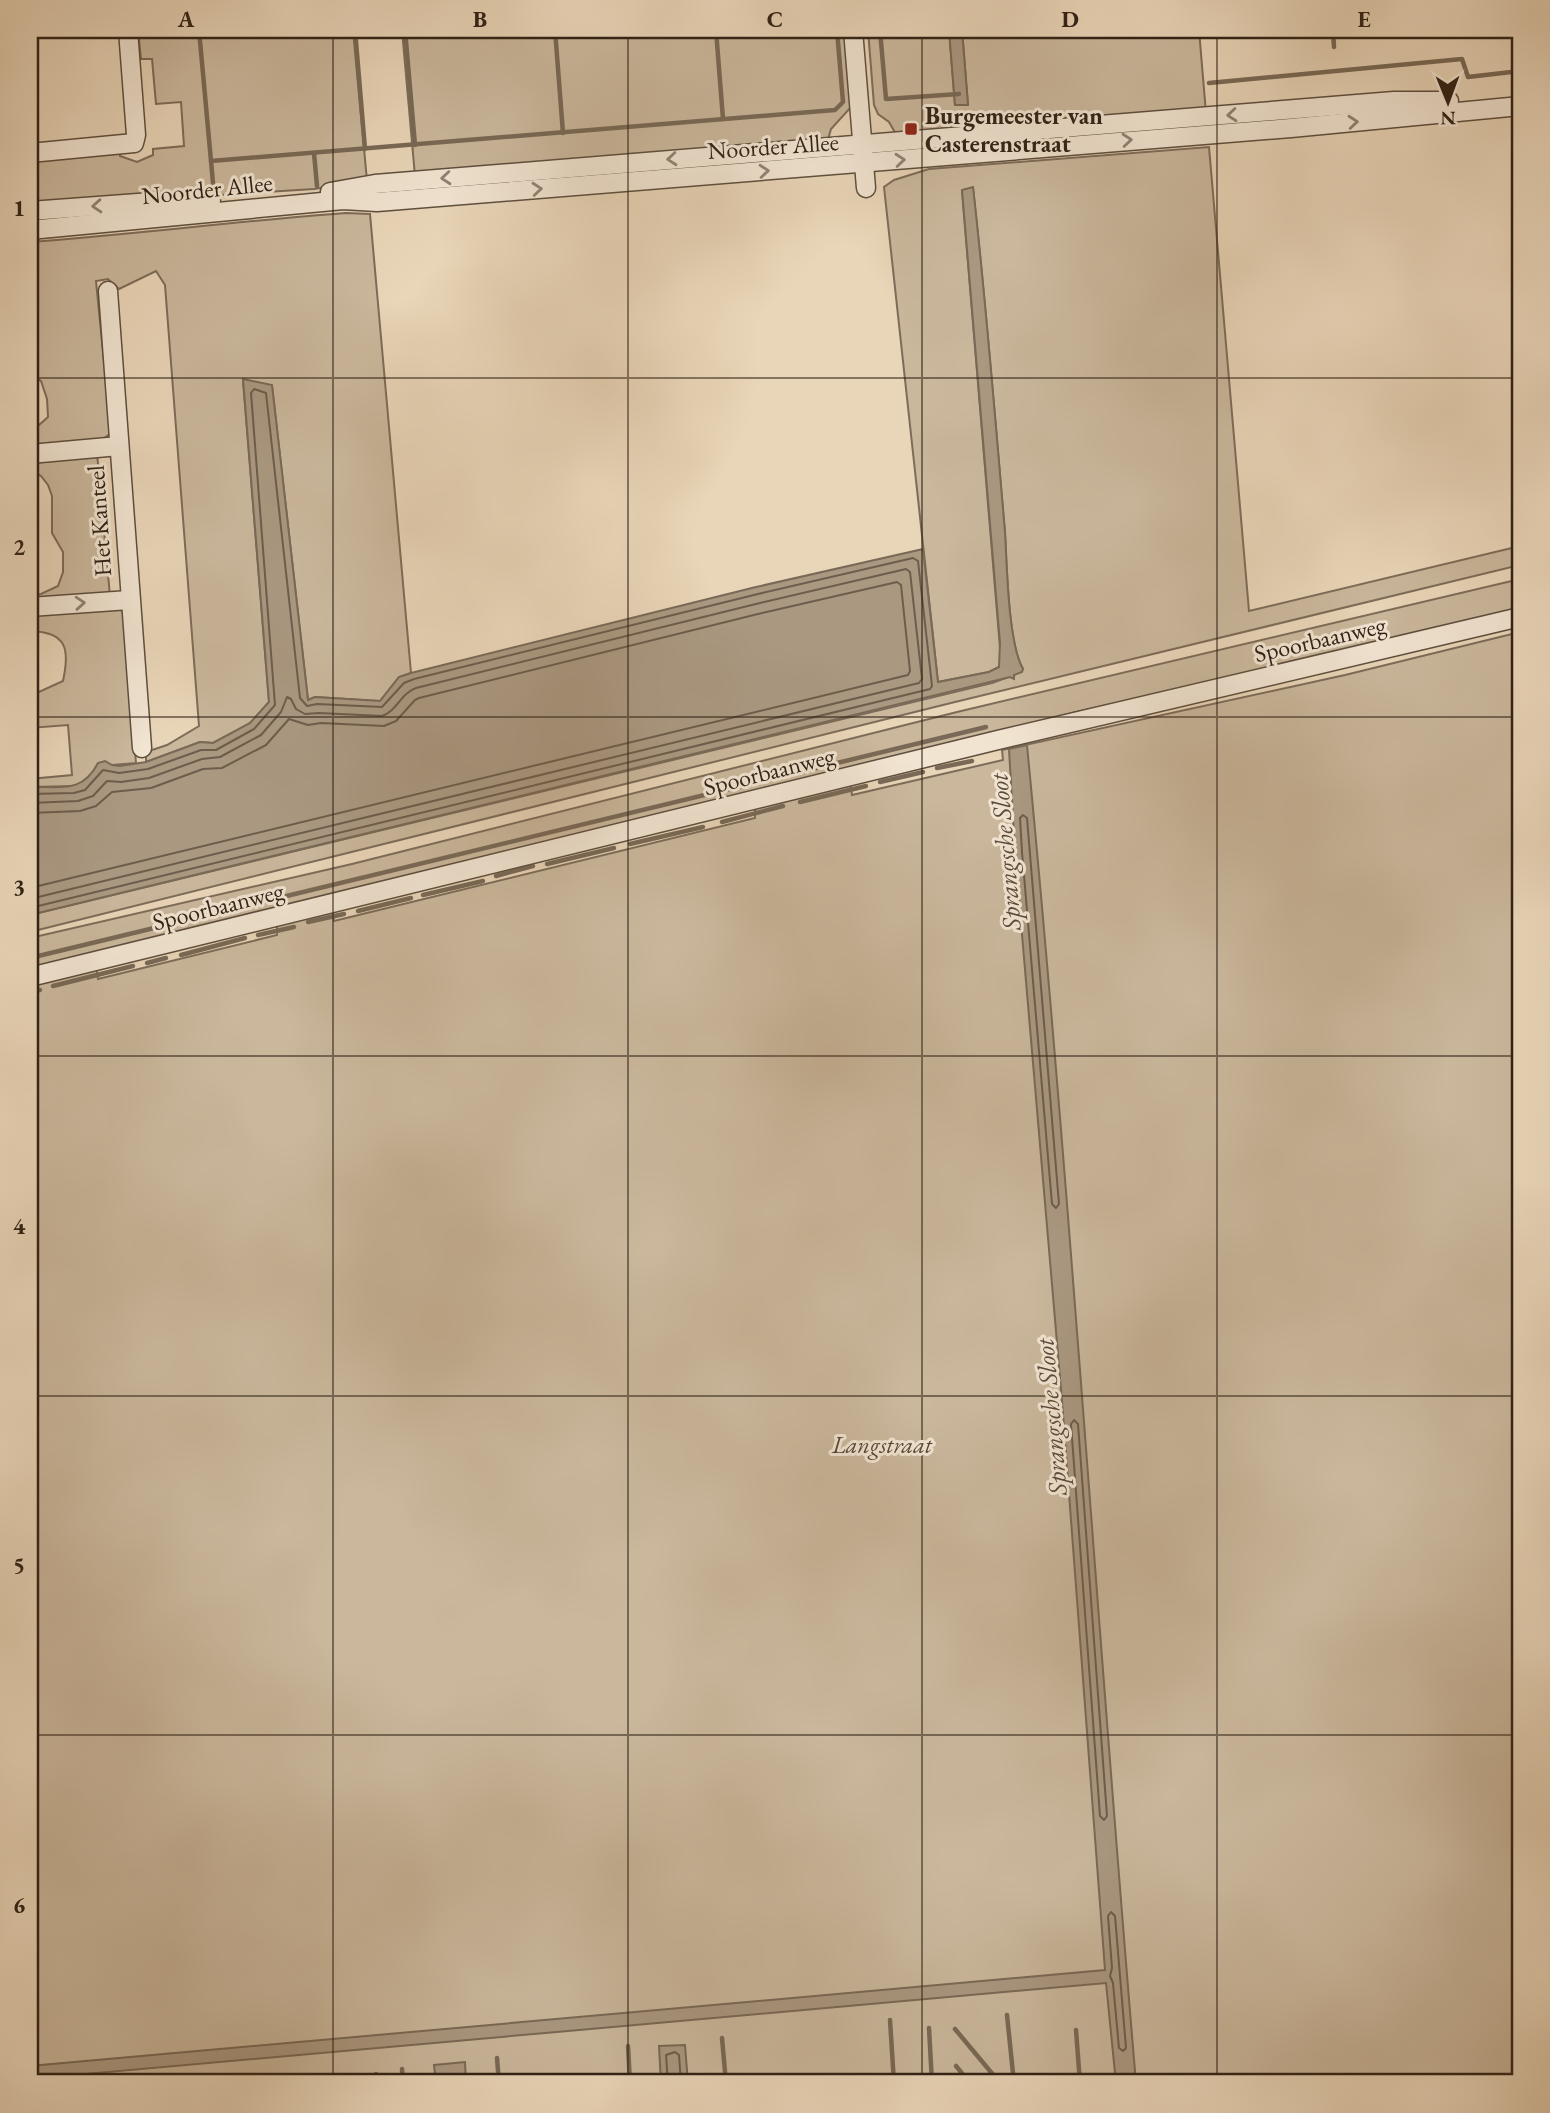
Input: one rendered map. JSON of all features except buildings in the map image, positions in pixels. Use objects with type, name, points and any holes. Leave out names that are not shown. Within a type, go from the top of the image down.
[{"type":"street","points":[[30,153],[134,143],[136,135],[128,30]]},
{"type":"street","points":[[853,30],[866,188]]},
{"type":"street","name":"Noorder Allee","points":[[30,230],[342,200],[377,202],[864,163],[1264,121],[1394,101],[1434,102],[1520,95]]},
{"type":"street","name":"Noorder Allee","points":[[30,211],[165,201],[210,202],[345,190],[375,184],[862,144],[1520,106]]},
{"type":"street","name":"Het Kanteel","points":[[108,291],[142,748]]},
{"type":"street","points":[[30,454],[119,446]]},
{"type":"street","points":[[30,607],[130,600]]},
{"type":"street","name":"Spoorbaanweg","points":[[30,976],[998,740],[1520,617]]},
{"type":"green space","points":[[138,30],[353,30],[367,181],[314,189],[30,207],[30,159],[120,152],[120,156],[137,162],[153,155],[153,149],[184,146],[181,102],[156,104],[152,59],[141,59]]},
{"type":"green space","points":[[402,30],[845,30],[852,106],[831,129],[827,143],[415,176]]},
{"type":"green space","points":[[868,30],[949,30],[955,105],[968,105],[962,30],[1199,30],[1206,113],[897,136],[889,122],[878,114],[874,105]]},
{"type":"green space","points":[[1209,147],[1249,611],[1520,546],[1520,565],[955,702],[30,932],[30,915],[992,683],[1014,675],[1023,669],[1014,641],[1009,604],[994,404],[973,188],[962,191],[1001,660],[999,667],[989,672],[938,682],[884,187],[894,180],[929,169]]},
{"type":"green space","points":[[346,213],[370,214],[411,673],[399,677],[380,701],[315,697],[308,700],[272,386],[243,380],[269,702],[250,724],[213,743],[200,742],[146,762],[146,752],[167,745],[199,726],[165,285],[156,271],[119,289],[108,279],[96,281],[111,433],[99,442],[30,446],[30,433],[48,417],[47,399],[41,381],[30,375],[30,242]]},
{"type":"green space","points":[[97,453],[110,596],[30,602],[30,595],[41,594],[58,586],[63,572],[63,552],[52,533],[52,496],[41,476],[30,470],[30,458]]},
{"type":"green space","points":[[1520,579],[1520,613],[1076,712],[30,971],[30,938],[352,864],[957,712]]},
{"type":"green space","points":[[112,607],[123,611],[136,763],[112,765],[74,786],[30,787],[30,779],[72,775],[68,725],[30,728],[30,692],[39,692],[63,681],[66,660],[63,644],[59,639],[42,632],[30,631],[30,615]]},
{"type":"green space","name":"Langstraat","points":[[1520,632],[1520,2083],[30,2083],[30,983],[96,966],[98,979],[277,935],[277,922],[332,908],[334,921],[755,818],[755,806],[850,782],[852,795],[1003,760],[1002,750],[1345,675]]},
{"type":"water","points":[[949,30],[962,30],[968,105],[955,105]]},
{"type":"water","points":[[973,187],[994,403],[1009,604],[1014,641],[1023,669],[1014,675],[1014,679],[1010,677],[30,915],[30,787],[70,786],[85,780],[98,763],[105,761],[120,766],[146,762],[200,742],[213,743],[250,723],[269,702],[243,379],[272,385],[308,700],[315,697],[380,701],[399,677],[411,673],[756,587],[923,549],[938,682],[989,672],[999,667],[1000,643],[962,190]]},
{"type":"water","name":"Sprangsche Sloot","points":[[1027,745],[1057,1079],[1136,2083],[1116,2083],[1106,1983],[30,2079],[30,2066],[1105,1970],[1062,1401],[1015,853],[1009,749]]},
{"type":"water","points":[[685,2045],[688,2083],[661,2083],[659,2046]]},
{"type":"water","points":[[465,2062],[466,2083],[436,2083],[434,2065]]},
{"type":"waterway","points":[[199,30],[211,161],[835,110],[843,102],[837,30]]},
{"type":"waterway","points":[[355,30],[365,149]]},
{"type":"waterway","points":[[405,30],[415,145]]},
{"type":"waterway","points":[[555,30],[563,133]]},
{"type":"waterway","points":[[716,30],[723,119]]},
{"type":"waterway","points":[[880,30],[886,99],[959,94]]},
{"type":"waterway","points":[[1333,30],[1334,47]]},
{"type":"waterway","points":[[1209,83],[1462,59],[1468,77],[1520,71]]},
{"type":"waterway","points":[[314,153],[317,186]]},
{"type":"waterway","points":[[211,161],[214,194]]},
{"type":"waterway","points":[[30,958],[986,727]]},
{"type":"waterway","points":[[937,768],[972,761]]},
{"type":"waterway","points":[[880,782],[923,772]]},
{"type":"waterway","points":[[800,802],[866,786]]},
{"type":"waterway","points":[[722,822],[783,806]]},
{"type":"waterway","points":[[630,844],[703,827]]},
{"type":"waterway","points":[[547,864],[614,848]]},
{"type":"waterway","points":[[496,876],[533,866]]},
{"type":"waterway","points":[[423,895],[483,881]]},
{"type":"waterway","points":[[358,911],[411,898]]},
{"type":"waterway","points":[[308,922],[344,914]]},
{"type":"waterway","points":[[258,935],[294,927]]},
{"type":"waterway","points":[[181,955],[245,938]]},
{"type":"waterway","points":[[147,963],[166,958]]},
{"type":"waterway","points":[[53,986],[133,966]]},
{"type":"waterway","points":[[30,992],[40,990]]},
{"type":"waterway","points":[[1007,2015],[1014,2083]]},
{"type":"waterway","points":[[890,2020],[894,2083]]},
{"type":"waterway","points":[[929,2028],[932,2083]]},
{"type":"waterway","points":[[955,2029],[1000,2083]]},
{"type":"waterway","points":[[1076,2030],[1080,2083]]},
{"type":"waterway","points":[[722,2038],[726,2083]]},
{"type":"waterway","points":[[628,2046],[630,2083]]},
{"type":"waterway","points":[[497,2058],[499,2083]]},
{"type":"waterway","points":[[956,2066],[970,2083]]},
{"type":"waterway","points":[[402,2069],[403,2083]]},
{"type":"waterway","points":[[376,2074],[377,2083]]},
{"type":"place","name":"Burgemeester van Casterenstraat","points":[[911,129]]}]
